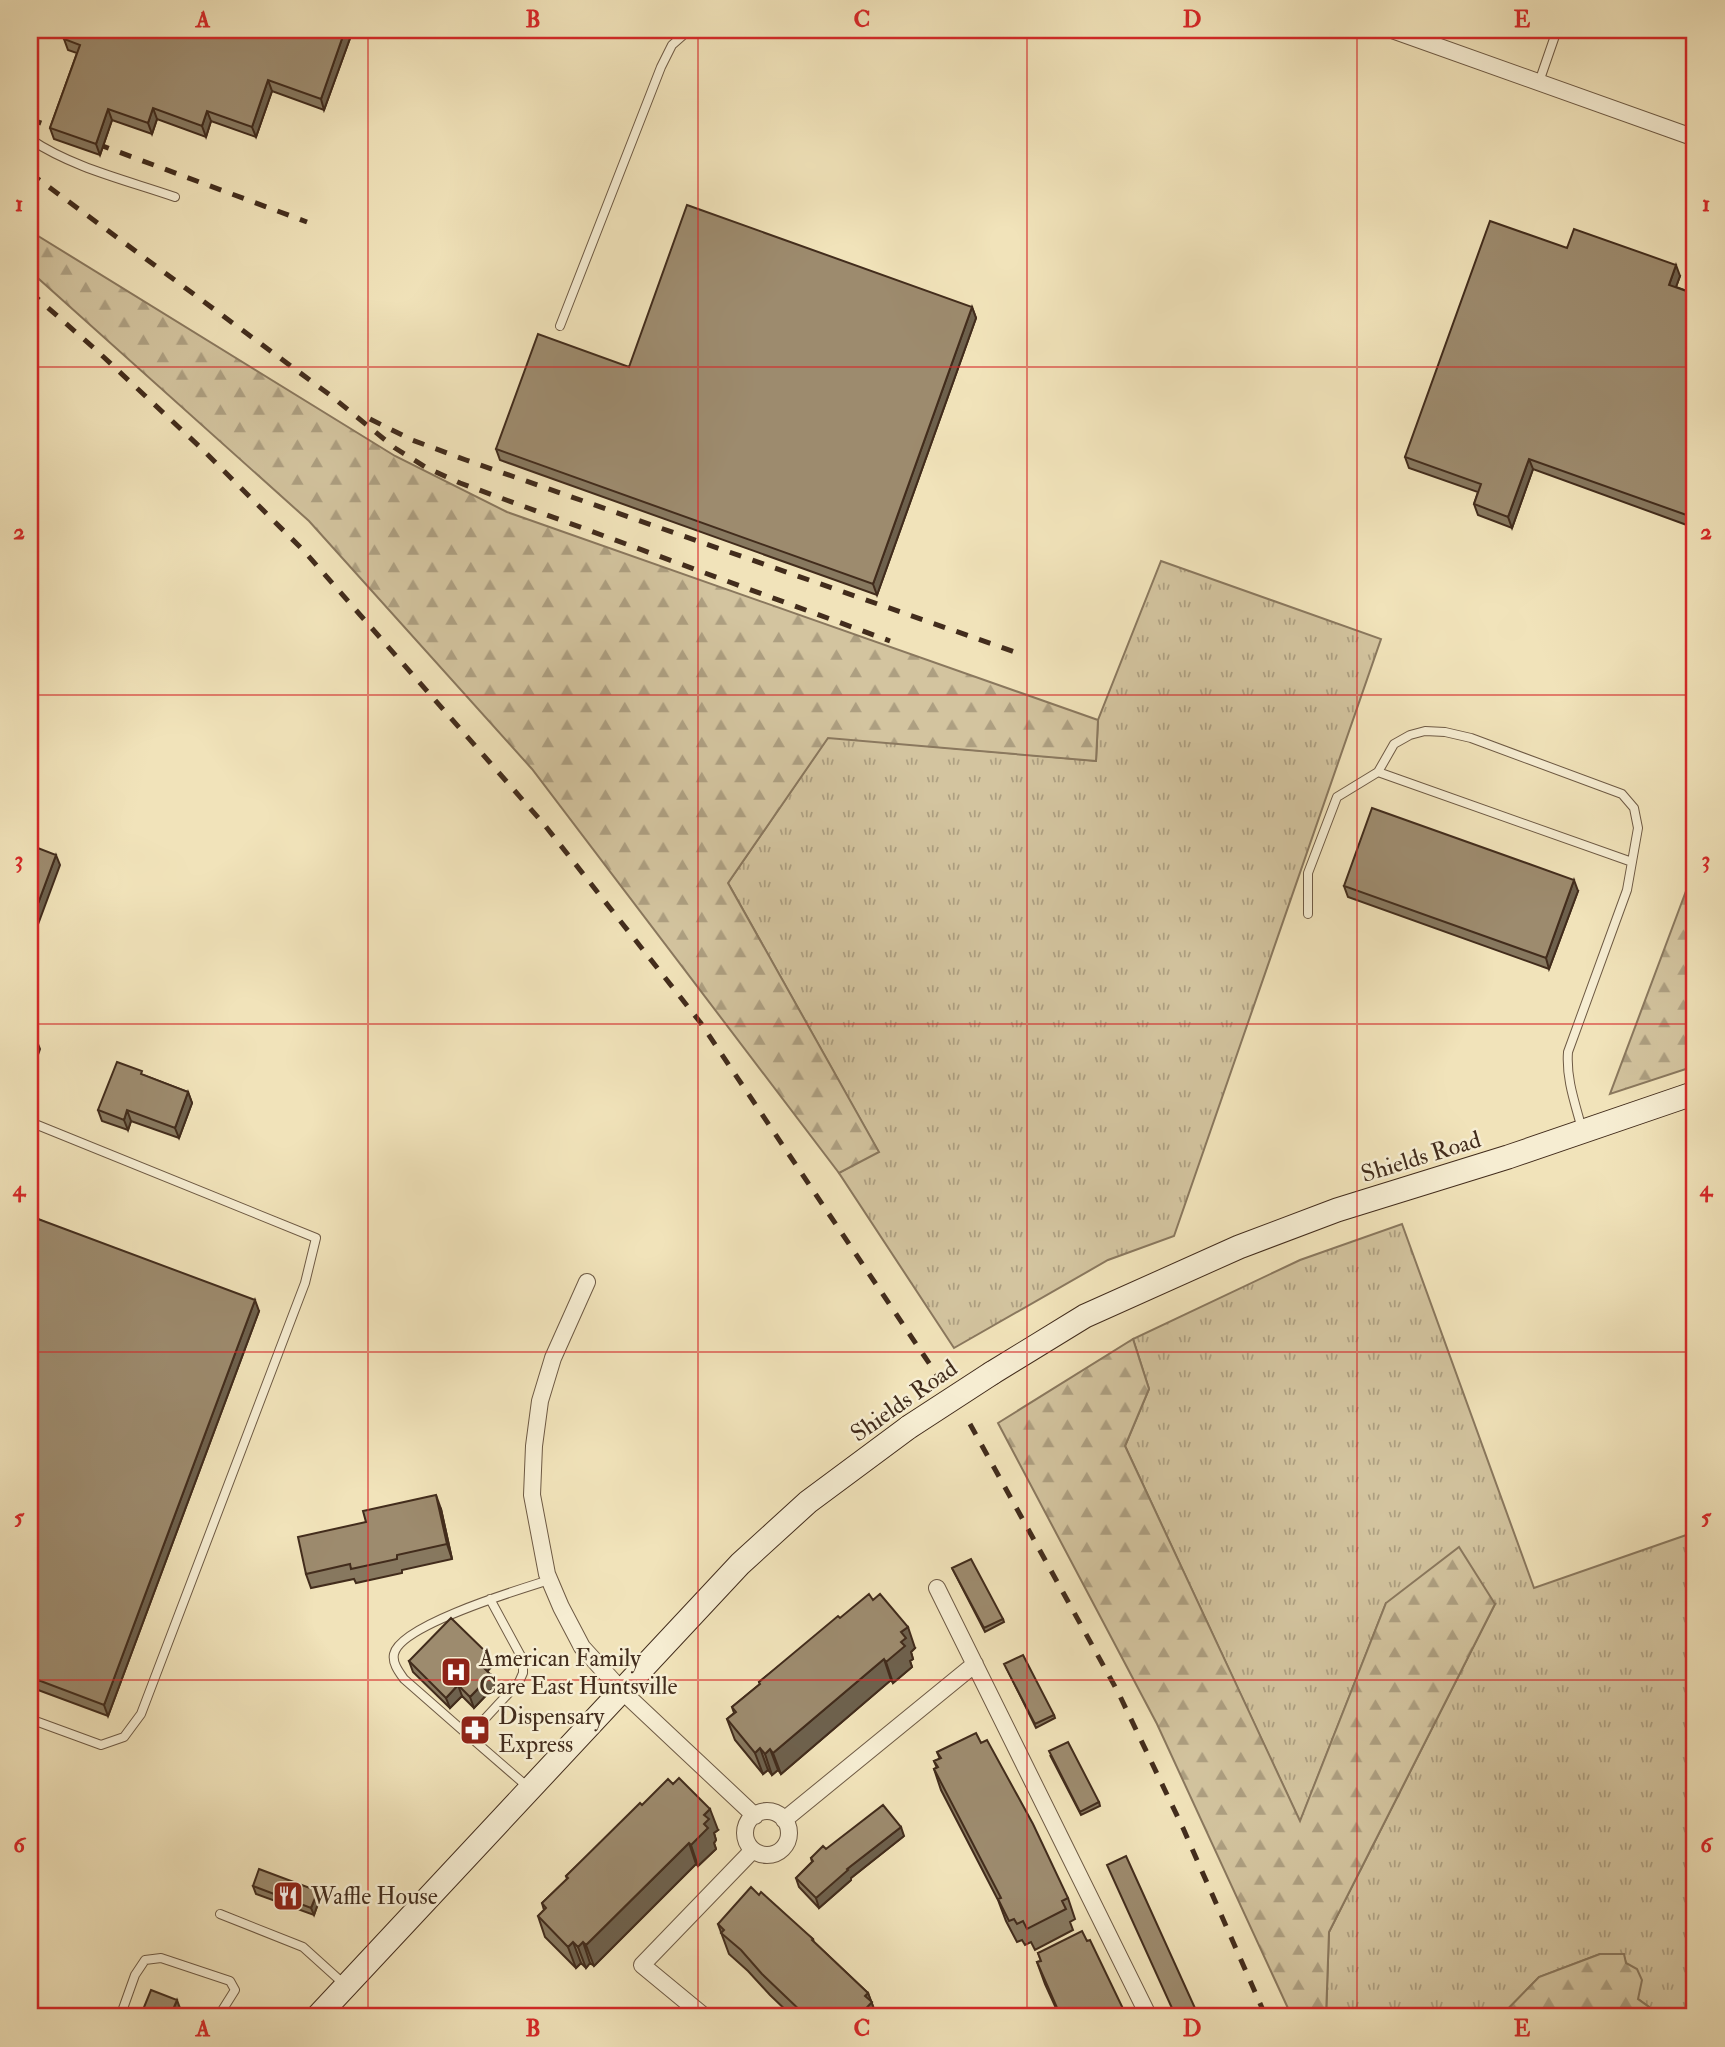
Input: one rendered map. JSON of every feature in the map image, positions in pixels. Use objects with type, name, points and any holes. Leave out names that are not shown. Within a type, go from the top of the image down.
[{"type":"street","points":[[1392,30],[1695,138]]},
{"type":"street","name":"Shields Road","points":[[317,2017],[750,1555],[808,1502],[909,1427],[1085,1316],[1239,1247],[1337,1210],[1583,1132],[1695,1093]]},
{"type":"street","points":[[587,1282],[553,1358],[540,1401],[534,1446],[532,1495],[549,1580],[582,1647],[623,1692],[755,1816]]},
{"type":"street","points":[[937,1588],[1149,2017]]},
{"type":"street","points":[[784,1820],[975,1664]]},
{"type":"street","points":[[772,1812],[784,1820],[789,1833],[785,1846],[774,1854],[766,1855],[753,1850],[746,1838],[746,1831],[755,1816],[772,1812]]},
{"type":"street","points":[[705,2017],[642,1965],[753,1850]]},
{"type":"lane","points":[[560,326],[661,67],[672,45],[689,30]]},
{"type":"lane","points":[[1539,82],[1557,30]]},
{"type":"lane","points":[[30,139],[78,164],[175,197]]},
{"type":"lane","points":[[1308,914],[1308,873],[1337,797],[1378,772],[1394,744],[1410,735],[1425,731],[1471,738],[1622,793],[1634,808],[1639,828],[1627,890],[1568,1052],[1570,1086],[1583,1132]]},
{"type":"lane","points":[[1378,772],[1632,862]]},
{"type":"lane","points":[[30,1122],[316,1238],[305,1283],[141,1714],[124,1737],[101,1745],[30,1719]]},
{"type":"lane","points":[[530,1788],[404,1679],[396,1668],[394,1655],[400,1643],[413,1633],[490,1599],[549,1580]]},
{"type":"lane","points":[[469,1736],[519,1682],[523,1674],[523,1660],[490,1599]]},
{"type":"lane","points":[[220,1914],[303,1947],[346,1986]]},
{"type":"lane","points":[[120,2017],[135,1975],[145,1960],[161,1958],[230,1980],[235,1990],[218,2017]]},
{"type":"green space","points":[[30,231],[395,456],[507,512],[1098,720],[1096,761],[828,738],[728,883],[879,1152],[839,1173],[532,769],[309,521],[30,271]]},
{"type":"green space","points":[[1161,561],[1381,639],[1174,1236],[1108,1260],[954,1348],[839,1173],[878,1151],[728,883],[828,737],[1096,761],[1098,720]]},
{"type":"green space","points":[[1695,867],[1695,1066],[1610,1094]]},
{"type":"green space","points":[[1402,1224],[1534,1588],[1695,1532],[1695,2017],[1655,2017],[1649,2007],[1638,1999],[1623,1954],[1600,1954],[1539,1977],[1500,2017],[1326,2017],[1329,1932],[1495,1604],[1386,1603],[1300,1822],[1125,1446],[1149,1389],[1133,1339],[1300,1260]]},
{"type":"green space","points":[[1133,1339],[1149,1389],[1125,1446],[1300,1821],[1386,1603],[1459,1547],[1495,1604],[1329,1932],[1326,2017],[1292,2017],[1157,1724],[998,1423]]},
{"type":"green space","points":[[1600,1954],[1624,1954],[1626,1963],[1637,1969],[1642,1980],[1638,1999],[1649,2007],[1655,2017],[1500,2017],[1539,1977]]},
{"type":"building","points":[[67,30],[345,30],[321,99],[268,80],[252,127],[207,111],[202,126],[153,108],[148,123],[108,109],[96,144],[50,128],[80,45],[64,39]]},
{"type":"building","points":[[687,205],[972,307],[873,584],[496,449],[538,334],[629,367]]},
{"type":"building","points":[[1490,221],[1567,248],[1574,229],[1676,265],[1669,285],[1695,294],[1695,518],[1529,459],[1508,517],[1474,504],[1481,484],[1405,457]]},
{"type":"building","points":[[1372,808],[1574,880],[1546,958],[1344,886]]},
{"type":"building","points":[[30,845],[56,855],[30,925]]},
{"type":"building","points":[[30,1036],[36,1039],[30,1056]]},
{"type":"building","points":[[117,1062],[188,1092],[175,1128],[127,1110],[124,1120],[98,1110]]},
{"type":"building","points":[[30,1216],[255,1300],[104,1705],[30,1677]]},
{"type":"building","points":[[436,1495],[447,1544],[351,1569],[350,1564],[306,1574],[298,1537],[366,1522],[363,1511]]},
{"type":"building","points":[[971,1559],[1003,1619],[984,1628],[952,1568]]},
{"type":"building","points":[[869,1594],[873,1600],[880,1594],[908,1627],[901,1632],[906,1638],[901,1642],[905,1646],[886,1662],[884,1659],[773,1753],[770,1749],[765,1754],[760,1748],[755,1753],[727,1719],[736,1712],[732,1707],[838,1616],[840,1618]]},
{"type":"building","points":[[451,1618],[489,1655],[480,1664],[491,1675],[470,1697],[458,1685],[446,1698],[409,1661]]},
{"type":"building","points":[[1023,1655],[1054,1715],[1035,1724],[1004,1664]]},
{"type":"building","points":[[976,1733],[981,1743],[987,1740],[1033,1824],[1068,1898],[1062,1901],[1066,1909],[1027,1929],[1023,1921],[1017,1924],[1014,1919],[1009,1921],[998,1899],[1001,1898],[934,1769],[938,1767],[934,1761],[941,1758],[937,1752]]},
{"type":"building","points":[[1068,1742],[1099,1802],[1080,1812],[1049,1751]]},
{"type":"building","points":[[679,1778],[710,1809],[704,1815],[709,1819],[704,1824],[708,1828],[691,1845],[689,1843],[586,1945],[583,1942],[578,1947],[573,1942],[568,1947],[538,1916],[546,1908],[542,1903],[640,1803],[642,1805],[668,1779],[673,1784]]},
{"type":"building","points":[[883,1805],[901,1827],[847,1869],[816,1898],[796,1878],[823,1846],[826,1849]]},
{"type":"building","points":[[1126,1856],[1199,2017],[1176,2017],[1107,1865]]},
{"type":"building","name":"Waffle House","points":[[259,1869],[318,1891],[311,1908],[253,1886]]},
{"type":"building","points":[[751,1887],[759,1895],[761,1892],[813,1939],[868,1993],[865,1996],[872,2002],[858,2017],[807,2017],[721,1933],[724,1930],[718,1924]]},
{"type":"building","points":[[1082,1931],[1087,1941],[1090,1940],[1127,2017],[1061,2017],[1037,1962],[1041,1961],[1038,1953]]},
{"type":"building","points":[[151,1990],[177,2000],[170,2017],[140,2017]]},
{"type":"railway","points":[[30,119],[307,222]]},
{"type":"railway","points":[[30,173],[330,395],[395,448],[427,468],[460,483],[890,641]]},
{"type":"railway","points":[[30,292],[200,447],[304,551],[543,823],[700,1022],[937,1375]]},
{"type":"railway","points":[[370,419],[412,440],[466,460],[1015,652]]},
{"type":"railway","points":[[970,1424],[1118,1692],[1183,1828],[1266,2017]]},
{"type":"place","name":"American Family Care East Huntsville","points":[[456,1672]]},
{"type":"place","name":"Dispensary Express","points":[[475,1730]]},
{"type":"place","name":"Waffle House","points":[[288,1896]]}]
